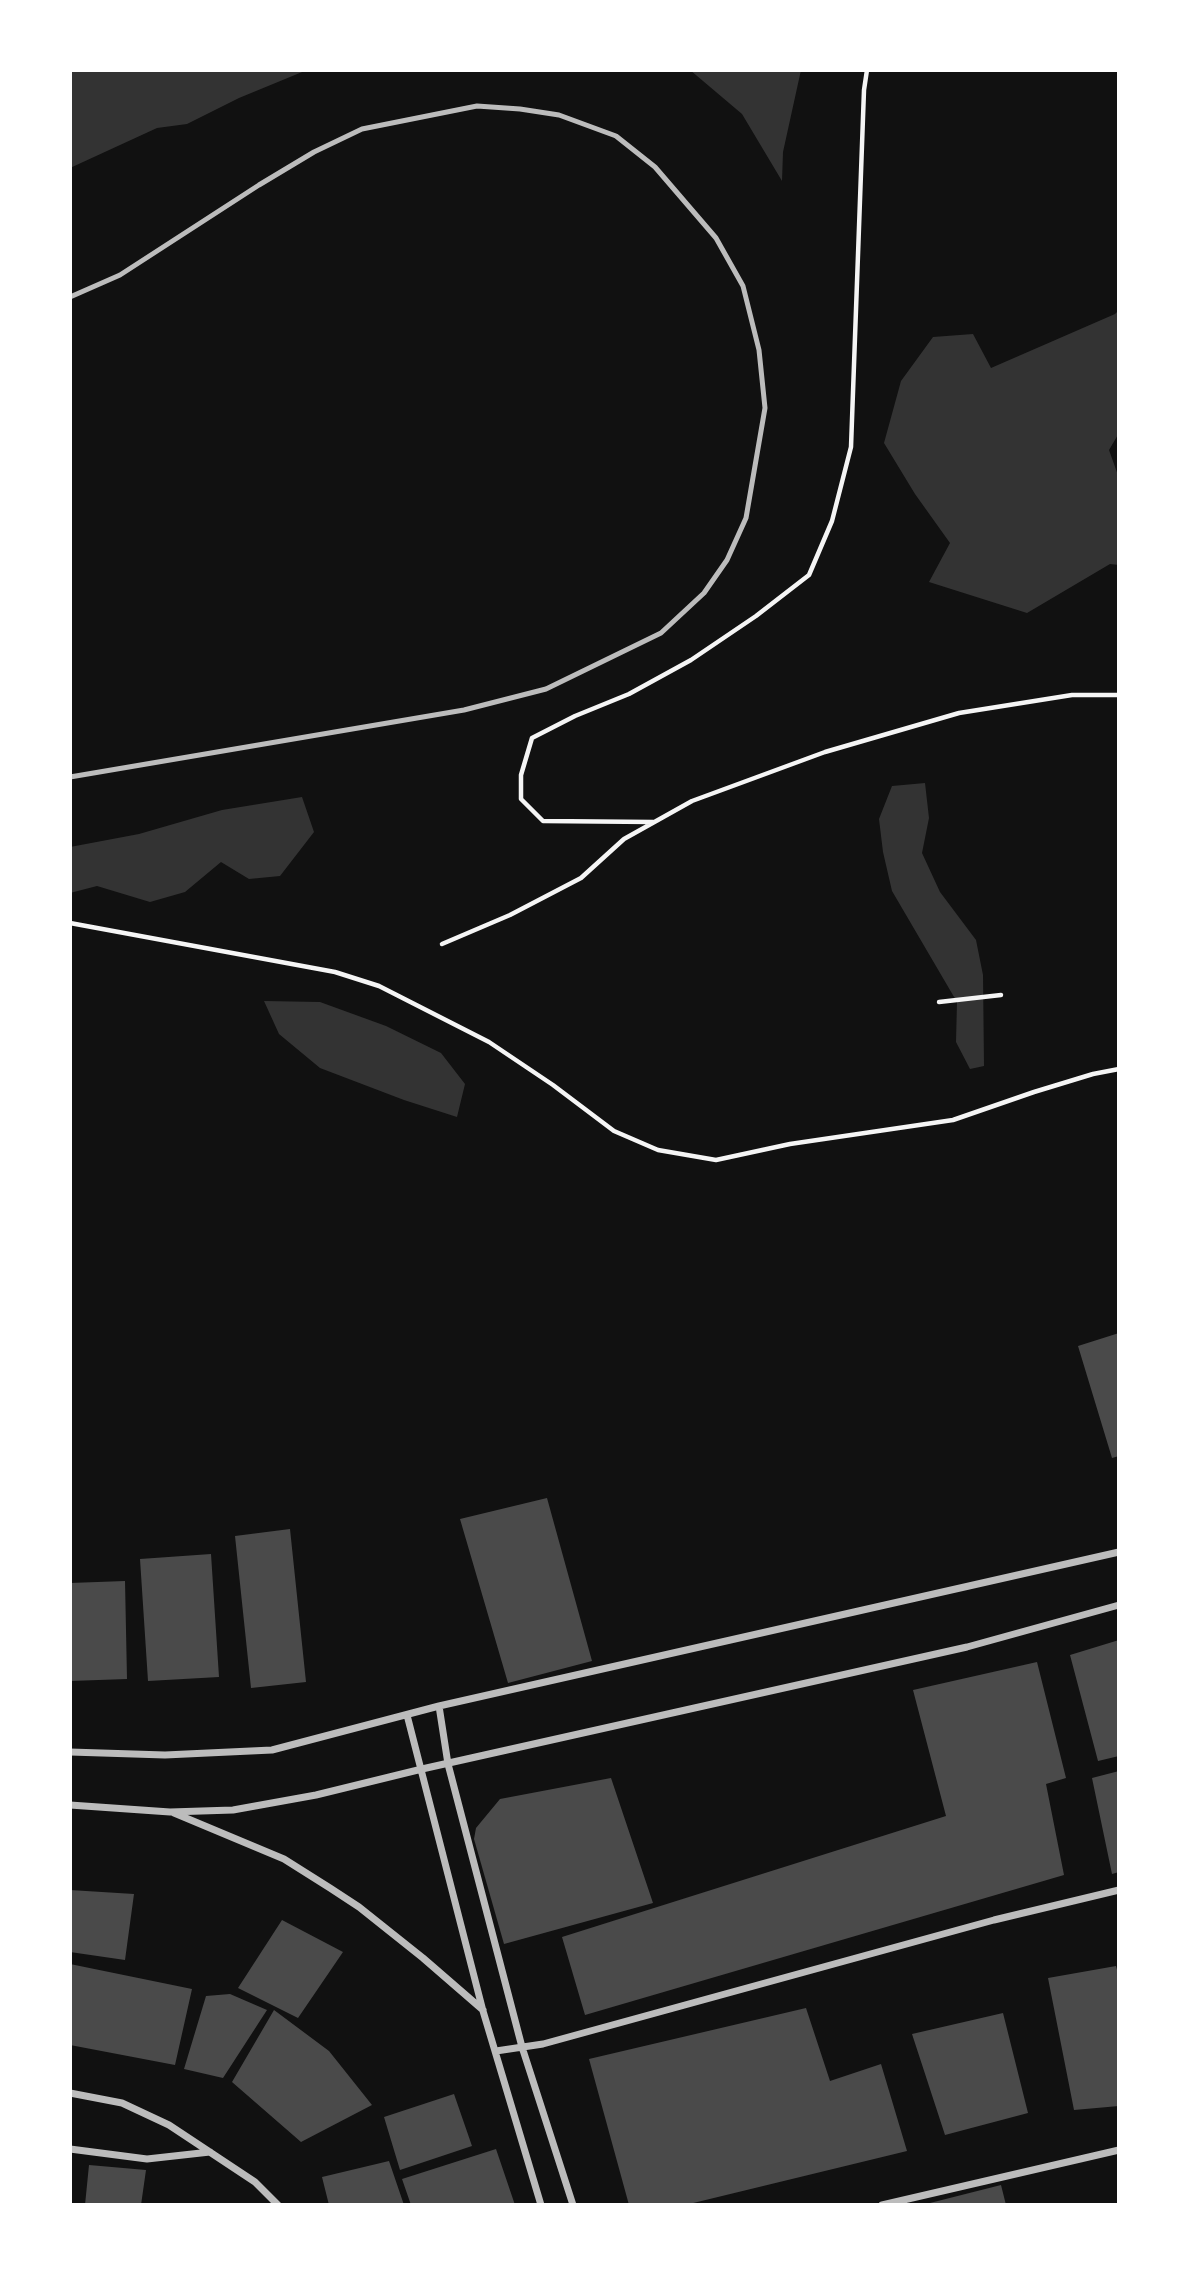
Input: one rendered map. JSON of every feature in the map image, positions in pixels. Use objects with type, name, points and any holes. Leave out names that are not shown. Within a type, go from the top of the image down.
[{"type":"street","points":[[70,1752],[165,1755],[272,1750],[439,1706],[1119,1552]]},
{"type":"street","points":[[70,1805],[170,1812],[233,1810],[316,1796],[422,1769],[967,1647],[1119,1605]]},
{"type":"street","points":[[439,1706],[448,1764],[522,2048],[573,2205]]},
{"type":"street","points":[[407,1715],[483,2011],[541,2205]]},
{"type":"street","points":[[170,1812],[284,1859],[330,1888],[359,1907],[423,1958],[483,2011]]},
{"type":"street","points":[[496,2051],[556,2041],[994,1920],[1119,1890]]},
{"type":"street","points":[[70,2093],[122,2103],[144,2112],[255,2182],[278,2205]]},
{"type":"street","points":[[70,2149],[147,2159],[211,2152]]},
{"type":"street","points":[[882,2205],[1119,2150]]},
{"type":"lane","points":[[70,296],[120,275],[258,184],[314,152],[362,129],[477,106],[520,108],[559,115],[616,136],[655,167],[716,238],[743,286],[759,350],[765,408],[746,518],[727,560],[704,593],[661,633],[546,689],[464,710],[70,777]]},
{"type":"path","points":[[442,944],[510,915],[581,878],[624,839],[692,801],[716,792],[825,752],[959,713],[1072,695],[1119,695]]},
{"type":"path","points":[[70,922],[335,972],[379,986],[489,1042],[614,1130],[659,1150],[716,1160],[790,1144],[953,1120],[1046,1088],[1119,1069]]},
{"type":"path","points":[[939,1002],[1001,995]]},
{"type":"shaded area","points":[[70,70],[307,70],[239,98],[187,124],[157,128],[70,168]]},
{"type":"shaded area","points":[[690,70],[801,70],[783,152],[782,181],[742,114]]},
{"type":"shaded area","points":[[1119,310],[1119,433],[1109,450],[1119,478],[1119,565],[1110,564],[1027,613],[929,582],[950,543],[915,494],[884,443],[901,381],[933,337],[973,334],[991,368]]},
{"type":"shaded area","points":[[925,783],[929,818],[922,853],[940,892],[976,940],[983,975],[984,1066],[970,1069],[956,1042],[957,1002],[892,891],[883,852],[879,819],[892,786]]},
{"type":"shaded area","points":[[302,797],[314,832],[280,876],[249,879],[221,862],[185,892],[150,902],[97,886],[70,893],[70,847],[139,834],[222,810]]},
{"type":"shaded area","points":[[264,1001],[320,1002],[386,1026],[441,1053],[465,1084],[457,1117],[320,1068],[279,1034]]},
{"type":"building","points":[[1119,1333],[1119,1456],[1112,1458],[1078,1346]]},
{"type":"building","points":[[547,1498],[592,1661],[508,1683],[460,1519]]},
{"type":"building","points":[[290,1529],[306,1682],[251,1688],[235,1536]]},
{"type":"building","points":[[211,1554],[219,1677],[148,1681],[140,1559]]},
{"type":"building","points":[[125,1581],[127,1679],[70,1681],[70,1583]]},
{"type":"building","points":[[1119,1640],[1119,1756],[1098,1761],[1070,1655]]},
{"type":"building","points":[[1037,1662],[1066,1778],[1046,1784],[1064,1875],[585,2015],[562,1937],[946,1816],[913,1690]]},
{"type":"building","points":[[1119,1771],[1119,1872],[1112,1874],[1092,1778]]},
{"type":"building","points":[[611,1778],[653,1903],[504,1944],[474,1839],[476,1828],[500,1799]]},
{"type":"building","points":[[70,1890],[134,1894],[125,1960],[70,1952]]},
{"type":"building","points":[[282,1920],[343,1952],[298,2018],[238,1988]]},
{"type":"building","points":[[70,1964],[192,1989],[175,2065],[70,2045]]},
{"type":"building","points":[[1116,1966],[1119,1977],[1119,2106],[1074,2110],[1048,1978]]},
{"type":"building","points":[[230,1994],[267,2010],[223,2078],[184,2069],[206,1996]]},
{"type":"building","points":[[806,2008],[830,2081],[881,2064],[907,2151],[685,2205],[629,2205],[589,2059]]},
{"type":"building","points":[[274,2010],[329,2051],[372,2105],[301,2142],[232,2082]]},
{"type":"building","points":[[1003,2013],[1028,2113],[945,2135],[912,2034]]},
{"type":"building","points":[[454,2094],[472,2146],[400,2170],[384,2117]]},
{"type":"building","points":[[496,2149],[515,2205],[411,2205],[402,2179]]},
{"type":"building","points":[[389,2161],[404,2205],[329,2205],[322,2177]]},
{"type":"building","points":[[89,2165],[146,2170],[141,2205],[85,2205]]},
{"type":"building","points":[[1001,2185],[1006,2205],[926,2205],[926,2204]]}]
